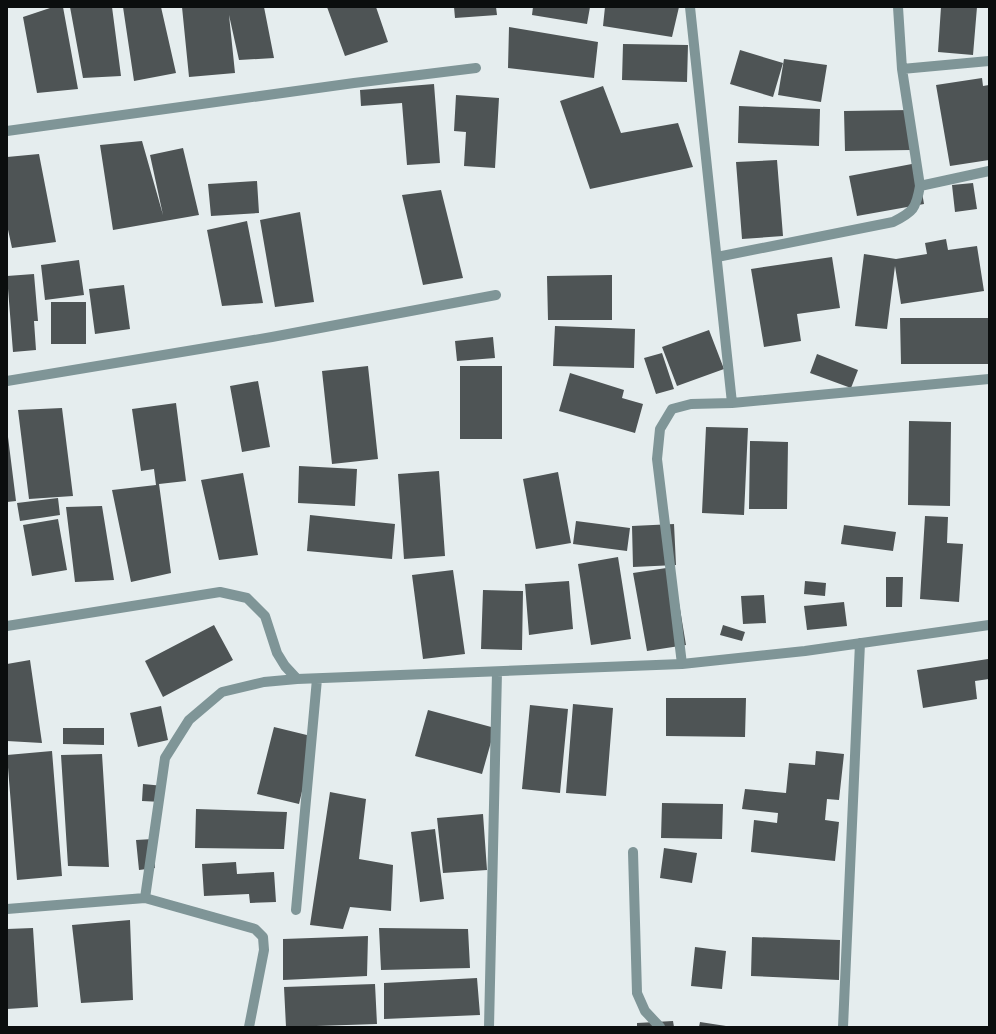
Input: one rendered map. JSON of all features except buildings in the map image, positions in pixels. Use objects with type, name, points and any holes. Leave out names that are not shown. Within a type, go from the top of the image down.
[{"type":"street","points":[[690,7],[732,403]]},
{"type":"street","points":[[717,256],[893,222],[910,213],[918,200],[920,186],[902,69],[898,7]]},
{"type":"street","points":[[902,69],[989,61]]},
{"type":"street","points":[[7,132],[354,83],[476,68]]},
{"type":"street","points":[[920,186],[989,171]]},
{"type":"street","points":[[7,381],[272,337],[496,295]]},
{"type":"street","points":[[682,664],[657,459],[660,429],[672,409],[691,404],[732,403],[989,379]]},
{"type":"street","points":[[7,626],[220,592],[247,598],[265,616],[277,653],[285,666],[297,679]]},
{"type":"street","points":[[145,898],[165,758],[189,720],[222,692],[264,682],[297,679],[682,664],[805,652],[989,625]]},
{"type":"street","points":[[843,1027],[860,644]]},
{"type":"street","points":[[489,1027],[497,672]]},
{"type":"street","points":[[296,910],[317,679]]},
{"type":"street","points":[[633,852],[637,993],[645,1011],[660,1027]]},
{"type":"street","points":[[7,909],[145,898],[255,929],[263,937],[264,950],[249,1027]]}]
